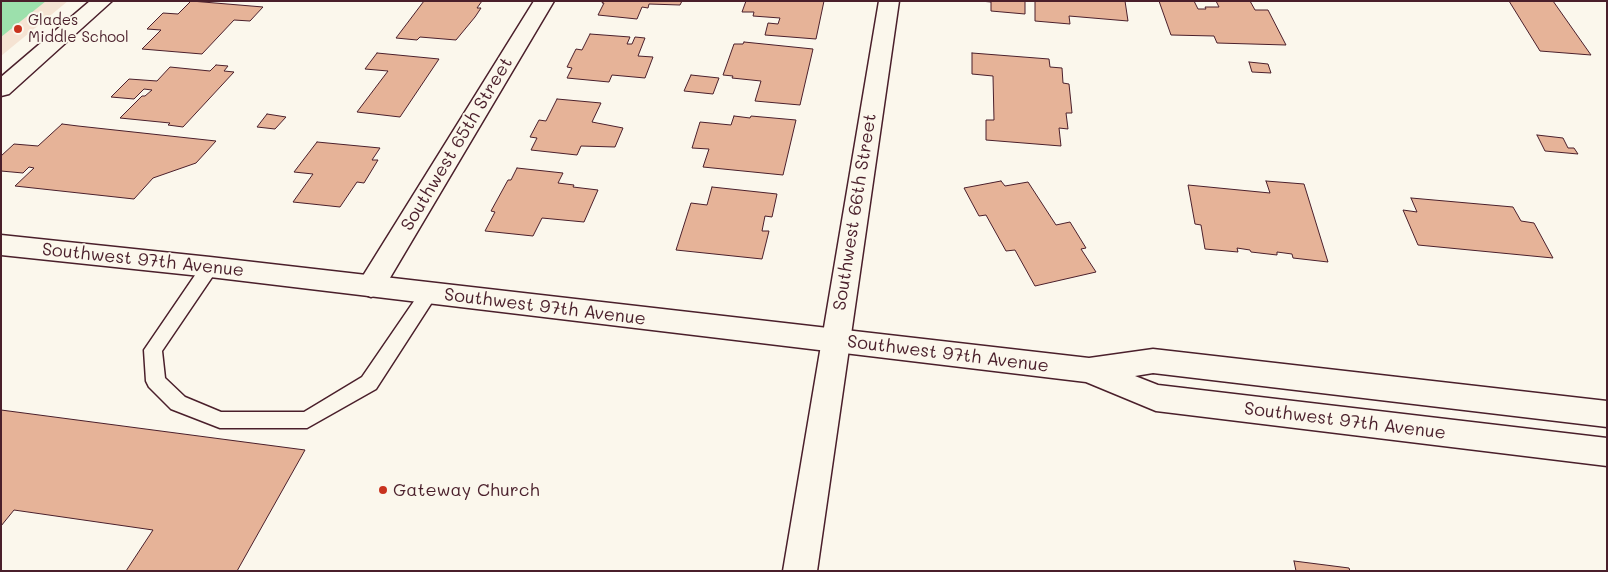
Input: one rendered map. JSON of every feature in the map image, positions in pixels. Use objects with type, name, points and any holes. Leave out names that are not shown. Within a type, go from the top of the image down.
[{"type":"street","points":[[1,89],[102,1]]},
{"type":"street","name":"Southwest 65th Street","points":[[371,286],[544,1]]},
{"type":"street","name":"Southwest 66th Street","points":[[800,571],[889,1]]},
{"type":"street","name":"Southwest 97th Avenue","points":[[1,245],[210,267],[1089,370],[1152,361],[1607,414]]},
{"type":"street","name":"Southwest 97th Avenue","points":[[1089,370],[1156,398],[1607,452]]},
{"type":"lane","points":[[210,267],[153,350],[156,381],[178,404],[220,420],[307,420],[369,383],[429,293]]},
{"type":"shaded area","name":"Glades Middle School","points":[[1,1],[68,1],[1,56]]},
{"type":"green space","points":[[1,1],[46,1],[1,37]]},
{"type":"building","points":[[191,1],[263,7],[250,21],[234,20],[202,54],[142,49],[161,30],[147,29],[163,13],[178,14]]},
{"type":"building","points":[[424,1],[482,1],[477,8],[481,8],[475,17],[456,40],[420,37],[417,40],[396,38]]},
{"type":"building","points":[[603,1],[682,1],[680,5],[649,4],[648,8],[642,7],[637,19],[598,15],[604,3],[602,3]]},
{"type":"building","points":[[746,1],[824,1],[816,39],[765,35],[768,23],[778,24],[780,18],[753,16],[754,12],[742,12]]},
{"type":"building","points":[[980,1],[1025,1],[1025,14],[991,11],[991,2]]},
{"type":"building","points":[[1035,1],[1125,1],[1128,21],[1069,16],[1070,24],[1035,21]]},
{"type":"building","points":[[1159,1],[1194,1],[1198,9],[1206,9],[1205,7],[1219,7],[1216,1],[1250,1],[1255,10],[1268,10],[1286,45],[1217,43],[1214,36],[1171,35]]},
{"type":"building","points":[[1509,1],[1553,1],[1591,55],[1540,51]]},
{"type":"building","points":[[590,34],[630,37],[627,44],[632,44],[635,37],[645,38],[638,56],[653,57],[645,78],[612,75],[609,82],[567,78],[572,68],[567,67],[576,49],[582,50]]},
{"type":"building","points":[[744,42],[813,49],[800,105],[755,101],[761,81],[732,78],[733,76],[723,75],[734,44],[743,44]]},
{"type":"building","points":[[377,53],[439,59],[400,117],[357,112],[388,71],[365,69]]},
{"type":"building","points":[[972,53],[1049,59],[1050,67],[1062,68],[1063,83],[1069,84],[1072,113],[1066,113],[1068,129],[1059,128],[1061,146],[986,140],[986,120],[994,120],[993,76],[972,74]]},
{"type":"building","points":[[1249,62],[1268,64],[1271,73],[1252,72]]},
{"type":"building","points":[[216,65],[228,66],[224,71],[234,72],[183,127],[168,125],[170,123],[120,118],[142,96],[145,96],[152,90],[144,89],[134,99],[111,97],[129,79],[157,81],[170,67],[210,71]]},
{"type":"building","points":[[691,75],[719,78],[713,94],[684,91]]},
{"type":"building","points":[[557,99],[601,103],[592,122],[623,128],[615,147],[581,146],[577,155],[531,150],[537,138],[530,137],[539,120],[546,121]]},
{"type":"building","points":[[267,114],[286,117],[275,129],[257,127]]},
{"type":"building","points":[[734,116],[796,120],[783,175],[703,167],[709,149],[692,148],[700,122],[731,125]]},
{"type":"building","points":[[62,124],[216,141],[196,163],[153,178],[134,199],[15,186],[34,168],[29,167],[23,173],[1,171],[1,156],[14,144],[38,146]]},
{"type":"building","points":[[1537,135],[1563,138],[1568,148],[1574,148],[1578,154],[1545,151]]},
{"type":"building","points":[[317,142],[380,148],[372,160],[378,160],[364,183],[357,182],[340,207],[293,202],[313,174],[294,172]]},
{"type":"building","points":[[517,168],[563,173],[558,183],[598,190],[584,222],[542,218],[533,236],[485,231],[495,212],[491,211]]},
{"type":"building","points":[[1001,181],[1005,186],[1028,182],[1056,225],[1070,222],[1086,248],[1081,249],[1096,272],[1035,286],[1015,250],[1006,251],[986,215],[979,216],[964,188]]},
{"type":"building","points":[[1266,181],[1304,184],[1328,262],[1293,258],[1292,254],[1277,252],[1277,255],[1251,252],[1250,250],[1237,248],[1238,252],[1205,249],[1201,225],[1195,224],[1188,185],[1270,193]]},
{"type":"building","points":[[712,187],[777,194],[772,217],[765,216],[762,231],[769,231],[762,259],[676,250],[691,203],[707,205]]},
{"type":"building","points":[[1411,198],[1513,207],[1521,221],[1534,223],[1553,258],[1418,245],[1403,210],[1417,212]]},
{"type":"building","points":[[1,410],[305,450],[237,571],[126,571],[153,530],[14,510],[1,526]]},
{"type":"building","points":[[1294,561],[1349,568],[1350,571],[1296,571]]},
{"type":"place","name":"Glades Middle School","points":[[18,29]]},
{"type":"place","name":"Gateway Church","points":[[383,490]]}]
